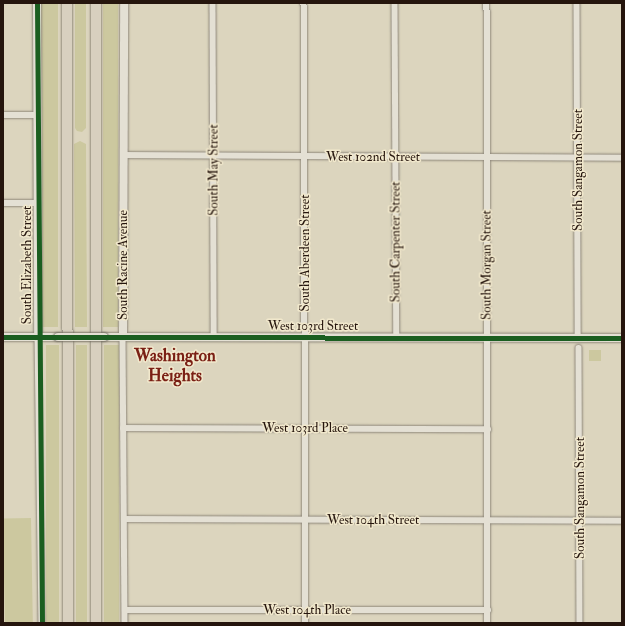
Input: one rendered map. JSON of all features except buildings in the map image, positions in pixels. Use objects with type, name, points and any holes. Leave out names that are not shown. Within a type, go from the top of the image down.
[{"type":"highway","points":[[67,3],[68,623]]},
{"type":"highway","points":[[96,3],[96,623]]},
{"type":"street","name":"South Elizabeth Street","points":[[37,3],[38,337],[42,623]]},
{"type":"street","name":"South Racine Avenue","points":[[124,3],[123,428],[125,623]]},
{"type":"street","name":"South May Street","points":[[213,3],[214,337]]},
{"type":"street","name":"South Aberdeen Street","points":[[304,3],[306,623]]},
{"type":"street","name":"South Carpenter Street","points":[[395,3],[397,338]]},
{"type":"street","name":"South Morgan Street","points":[[487,3],[488,623]]},
{"type":"street","name":"South Sangamon Street","points":[[577,3],[578,338]]},
{"type":"street","points":[[3,115],[38,115]]},
{"type":"street","name":"West 102nd Street","points":[[123,155],[622,158]]},
{"type":"street","points":[[3,203],[38,203]]},
{"type":"street","name":"West 103rd Street","points":[[3,337],[622,338]]},
{"type":"street","name":"South Sangamon Street","points":[[579,348],[580,623]]},
{"type":"street","name":"West 103rd Place","points":[[123,428],[488,429]]},
{"type":"street","name":"West 104th Street","points":[[124,519],[622,521]]},
{"type":"street","name":"West 104th Place","points":[[125,610],[488,610]]},
{"type":"shaded area","points":[[40,3],[58,3],[58,327],[40,327]]},
{"type":"shaded area","points":[[75,3],[86,3],[86,128],[82,132],[77,131],[75,128]]},
{"type":"shaded area","points":[[103,3],[118,3],[118,327],[103,327]]},
{"type":"shaded area","points":[[80,141],[86,144],[87,327],[75,327],[74,144]]},
{"type":"shaded area","points":[[46,345],[59,345],[59,623],[46,623]]},
{"type":"shaded area","points":[[76,345],[87,345],[87,623],[76,623]]},
{"type":"shaded area","points":[[104,345],[119,345],[119,623],[104,623]]},
{"type":"shaded area","points":[[589,350],[601,350],[601,361],[589,361]]},
{"type":"shaded area","points":[[3,518],[31,518],[33,623],[5,623]]},
{"type":"cycle path","points":[[37,3],[42,623]]},
{"type":"cycle path","points":[[3,337],[622,338]]},
{"type":"district","name":"Washington Heights","points":[[175,366]]}]
